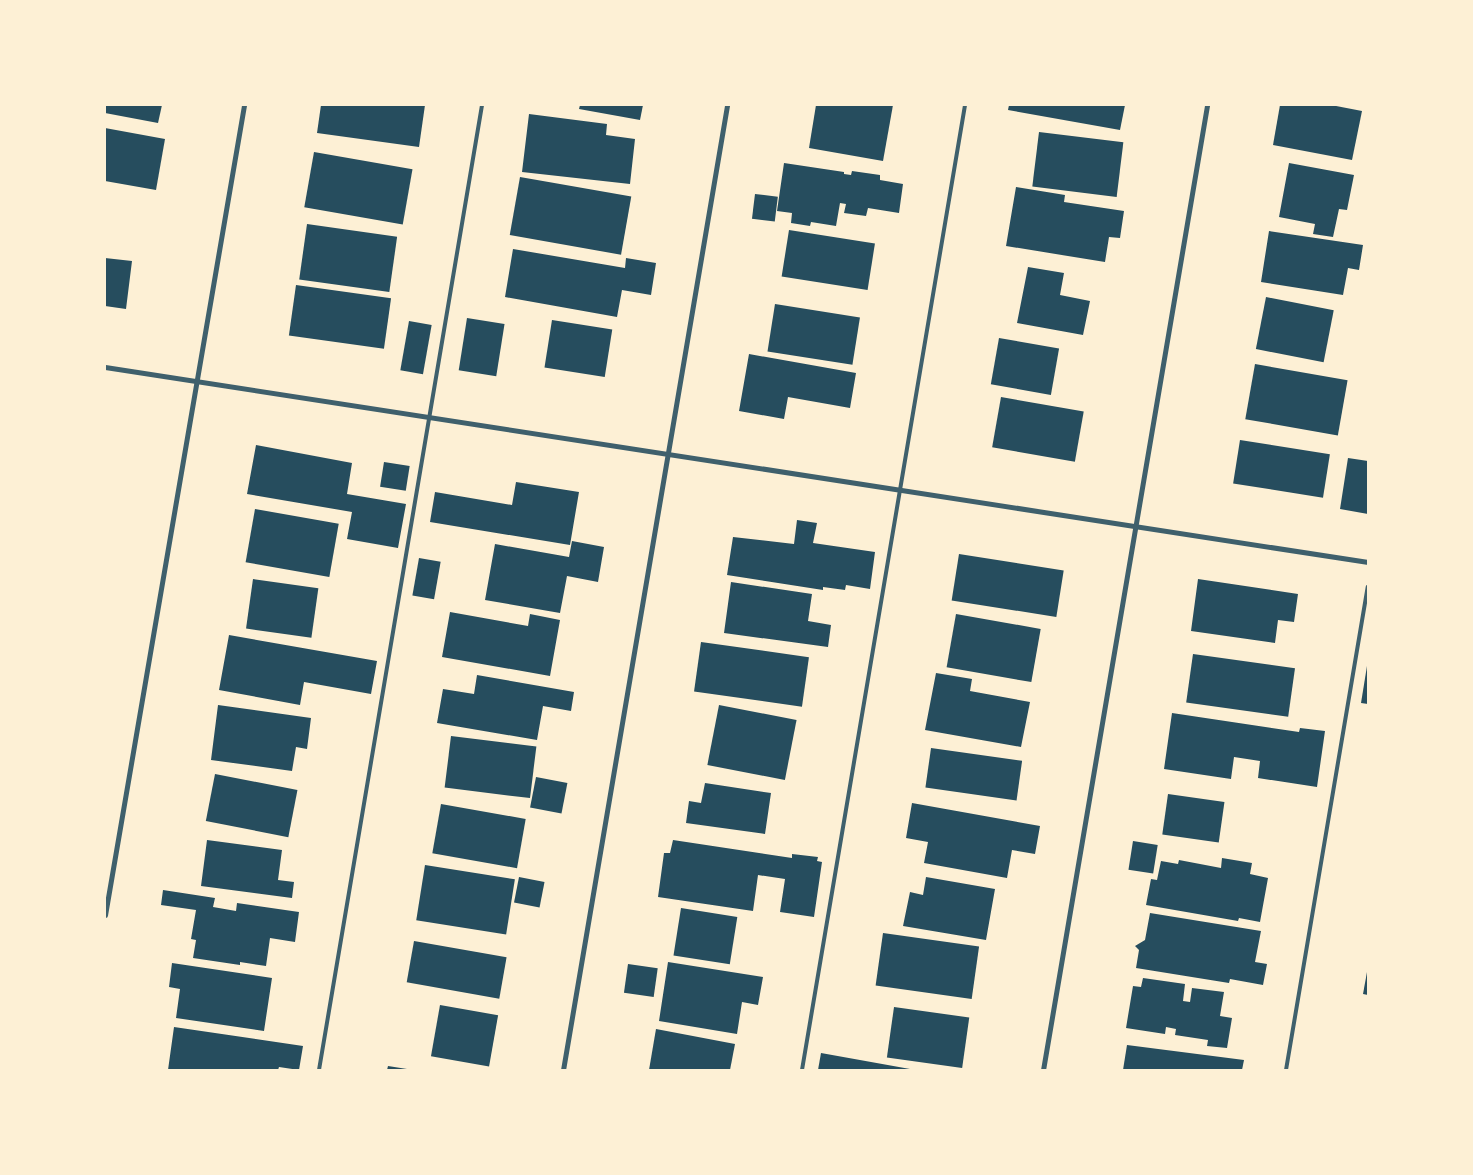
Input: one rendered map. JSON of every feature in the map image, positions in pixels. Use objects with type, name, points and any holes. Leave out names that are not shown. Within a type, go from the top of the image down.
[{"type":"street","points":[[105,915],[244,105]]},
{"type":"street","points":[[563,1070],[727,105]]},
{"type":"street","points":[[1043,1070],[1207,105]]},
{"type":"street","points":[[105,367],[1368,562]]},
{"type":"lane","points":[[319,1070],[482,105]]},
{"type":"lane","points":[[802,1070],[965,105]]},
{"type":"lane","points":[[1286,1070],[1368,587]]},
{"type":"building","points":[[105,105],[162,105],[158,123],[105,113]]},
{"type":"building","points":[[321,105],[425,105],[419,147],[317,133]]},
{"type":"building","points":[[580,105],[643,105],[640,120],[579,109]]},
{"type":"building","points":[[816,105],[893,105],[883,161],[809,148]]},
{"type":"building","points":[[1009,105],[1125,105],[1120,130],[1008,110]]},
{"type":"building","points":[[1280,105],[1331,105],[1362,111],[1352,160],[1273,145]]},
{"type":"building","points":[[529,114],[607,124],[606,135],[635,139],[630,184],[522,172]]},
{"type":"building","points":[[105,128],[165,139],[156,190],[105,181]]},
{"type":"building","points":[[1039,132],[1123,142],[1117,197],[1032,187]]},
{"type":"building","points":[[314,152],[412,169],[403,225],[304,207]]},
{"type":"building","points":[[784,163],[844,172],[844,174],[851,175],[852,171],[880,175],[880,180],[903,184],[899,213],[868,208],[866,216],[844,213],[846,204],[840,203],[836,226],[811,222],[810,226],[791,223],[792,213],[777,211]]},
{"type":"building","points":[[1289,163],[1354,175],[1347,210],[1339,209],[1333,237],[1313,234],[1315,224],[1279,217]]},
{"type":"building","points":[[520,177],[631,197],[621,255],[510,235]]},
{"type":"building","points":[[1016,187],[1065,195],[1064,202],[1124,211],[1120,238],[1109,237],[1105,262],[1006,246]]},
{"type":"building","points":[[755,194],[778,197],[775,222],[752,219]]},
{"type":"building","points":[[307,224],[397,237],[389,292],[299,279]]},
{"type":"building","points":[[789,230],[875,244],[868,290],[782,276]]},
{"type":"building","points":[[1269,231],[1363,245],[1359,270],[1348,268],[1343,295],[1261,282]]},
{"type":"building","points":[[513,249],[625,268],[626,258],[656,263],[651,295],[622,290],[617,317],[505,297]]},
{"type":"building","points":[[105,258],[132,261],[126,309],[105,306]]},
{"type":"building","points":[[1028,267],[1064,273],[1060,295],[1090,301],[1083,335],[1017,323]]},
{"type":"building","points":[[296,285],[391,298],[384,349],[289,336]]},
{"type":"building","points":[[1266,297],[1334,310],[1324,362],[1256,349]]},
{"type":"building","points":[[775,304],[860,317],[852,365],[767,351]]},
{"type":"building","points":[[467,318],[505,324],[496,376],[459,370]]},
{"type":"building","points":[[552,320],[612,330],[605,377],[544,367]]},
{"type":"building","points":[[409,321],[432,325],[423,374],[400,370]]},
{"type":"building","points":[[999,338],[1059,349],[1051,395],[991,384]]},
{"type":"building","points":[[749,354],[856,373],[850,408],[788,397],[784,419],[739,411]]},
{"type":"building","points":[[1255,364],[1348,380],[1338,435],[1245,419]]},
{"type":"building","points":[[1001,397],[1084,412],[1075,462],[992,447]]},
{"type":"building","points":[[1240,440],[1330,454],[1323,498],[1233,483]]},
{"type":"building","points":[[256,445],[352,463],[347,494],[406,504],[398,548],[347,539],[352,512],[247,494]]},
{"type":"building","points":[[1348,458],[1368,461],[1368,514],[1340,509]]},
{"type":"building","points":[[384,462],[410,466],[406,491],[380,487]]},
{"type":"building","points":[[516,482],[579,492],[570,545],[430,522],[435,492],[512,505]]},
{"type":"building","points":[[255,509],[339,524],[329,577],[246,562]]},
{"type":"building","points":[[797,520],[817,523],[813,543],[875,552],[870,589],[846,585],[845,590],[823,587],[823,590],[727,575],[733,537],[794,544]]},
{"type":"building","points":[[572,541],[604,547],[598,582],[567,576],[560,613],[485,600],[495,544],[569,557]]},
{"type":"building","points":[[959,554],[1064,571],[1056,617],[952,600]]},
{"type":"building","points":[[419,558],[441,562],[434,599],[412,595]]},
{"type":"building","points":[[253,579],[318,588],[311,638],[246,629]]},
{"type":"building","points":[[1198,579],[1298,594],[1294,622],[1278,620],[1275,643],[1191,631]]},
{"type":"building","points":[[731,582],[812,594],[808,621],[831,625],[828,647],[724,633]]},
{"type":"building","points":[[450,612],[528,626],[530,614],[560,620],[550,676],[442,657]]},
{"type":"building","points":[[956,614],[1041,629],[1031,682],[947,667]]},
{"type":"building","points":[[229,635],[377,661],[371,694],[304,682],[300,705],[219,690]]},
{"type":"building","points":[[701,642],[809,657],[802,707],[694,692]]},
{"type":"building","points":[[1193,654],[1295,668],[1288,717],[1186,703]]},
{"type":"building","points":[[1368,666],[1368,704],[1361,703]]},
{"type":"building","points":[[936,673],[972,679],[970,691],[1030,702],[1021,747],[925,730]]},
{"type":"building","points":[[477,675],[574,692],[571,711],[543,706],[537,740],[437,723],[443,689],[474,694]]},
{"type":"building","points":[[218,705],[311,718],[307,749],[296,747],[292,771],[211,760]]},
{"type":"building","points":[[719,705],[797,720],[785,780],[707,765]]},
{"type":"building","points":[[1172,713],[1299,732],[1300,728],[1325,731],[1317,787],[1258,778],[1260,761],[1234,757],[1231,779],[1164,769]]},
{"type":"building","points":[[451,736],[536,746],[530,798],[445,788]]},
{"type":"building","points":[[931,748],[1022,761],[1017,800],[925,788]]},
{"type":"building","points":[[215,774],[297,790],[288,837],[206,821]]},
{"type":"building","points":[[536,777],[567,783],[561,814],[530,807]]},
{"type":"building","points":[[705,783],[771,793],[765,834],[686,823],[689,801],[701,803]]},
{"type":"building","points":[[1168,794],[1224,802],[1219,843],[1162,835]]},
{"type":"building","points":[[912,803],[1040,826],[1035,854],[1012,850],[1007,878],[924,863],[928,842],[906,838]]},
{"type":"building","points":[[441,804],[526,819],[517,868],[432,853]]},
{"type":"building","points":[[207,840],[282,850],[278,880],[294,882],[292,898],[201,886]]},
{"type":"building","points":[[673,840],[792,858],[792,854],[818,857],[817,861],[822,862],[814,917],[780,912],[785,879],[758,875],[753,911],[658,897],[664,853],[670,853]]},
{"type":"building","points":[[1133,841],[1158,845],[1153,874],[1128,870]]},
{"type":"building","points":[[1222,858],[1252,863],[1250,874],[1268,878],[1260,922],[1239,918],[1238,921],[1146,905],[1151,879],[1157,880],[1161,861],[1178,864],[1179,860],[1221,868]]},
{"type":"building","points":[[425,865],[515,879],[506,935],[416,920]]},
{"type":"building","points":[[519,877],[545,882],[540,907],[514,903]]},
{"type":"building","points":[[926,877],[995,889],[986,940],[903,926],[910,892],[923,895]]},
{"type":"building","points":[[163,890],[215,898],[213,907],[236,911],[237,903],[299,912],[295,942],[270,938],[266,966],[240,962],[240,965],[193,958],[196,940],[191,939],[196,910],[161,905]]},
{"type":"building","points":[[681,908],[737,917],[730,964],[673,955]]},
{"type":"building","points":[[1150,913],[1261,931],[1255,962],[1267,964],[1263,985],[1230,979],[1229,983],[1136,968],[1139,950],[1135,946],[1145,940]]},
{"type":"building","points":[[883,933],[979,946],[972,999],[876,985]]},
{"type":"building","points":[[414,941],[507,957],[499,999],[407,982]]},
{"type":"building","points":[[668,962],[763,977],[758,1005],[742,1002],[737,1034],[659,1021]]},
{"type":"building","points":[[172,963],[272,978],[264,1031],[176,1018],[180,989],[169,987]]},
{"type":"building","points":[[628,964],[658,968],[654,997],[624,993]]},
{"type":"building","points":[[1368,972],[1368,995],[1363,994]]},
{"type":"building","points":[[1143,978],[1185,984],[1183,1001],[1190,1002],[1192,988],[1224,992],[1220,1016],[1232,1018],[1227,1048],[1207,1046],[1208,1040],[1175,1035],[1176,1029],[1166,1027],[1165,1034],[1126,1028],[1133,986],[1141,987]]},
{"type":"building","points":[[440,1005],[498,1015],[489,1066],[431,1056]]},
{"type":"building","points":[[894,1007],[969,1018],[962,1068],[887,1058]]},
{"type":"building","points":[[174,1027],[303,1046],[299,1070],[279,1067],[278,1070],[168,1070]]},
{"type":"building","points":[[656,1029],[735,1044],[730,1070],[649,1070]]},
{"type":"building","points":[[1127,1045],[1244,1060],[1242,1070],[1123,1070]]},
{"type":"building","points":[[821,1053],[910,1069],[910,1070],[818,1070]]},
{"type":"building","points":[[388,1066],[407,1069],[407,1070],[387,1070]]}]
